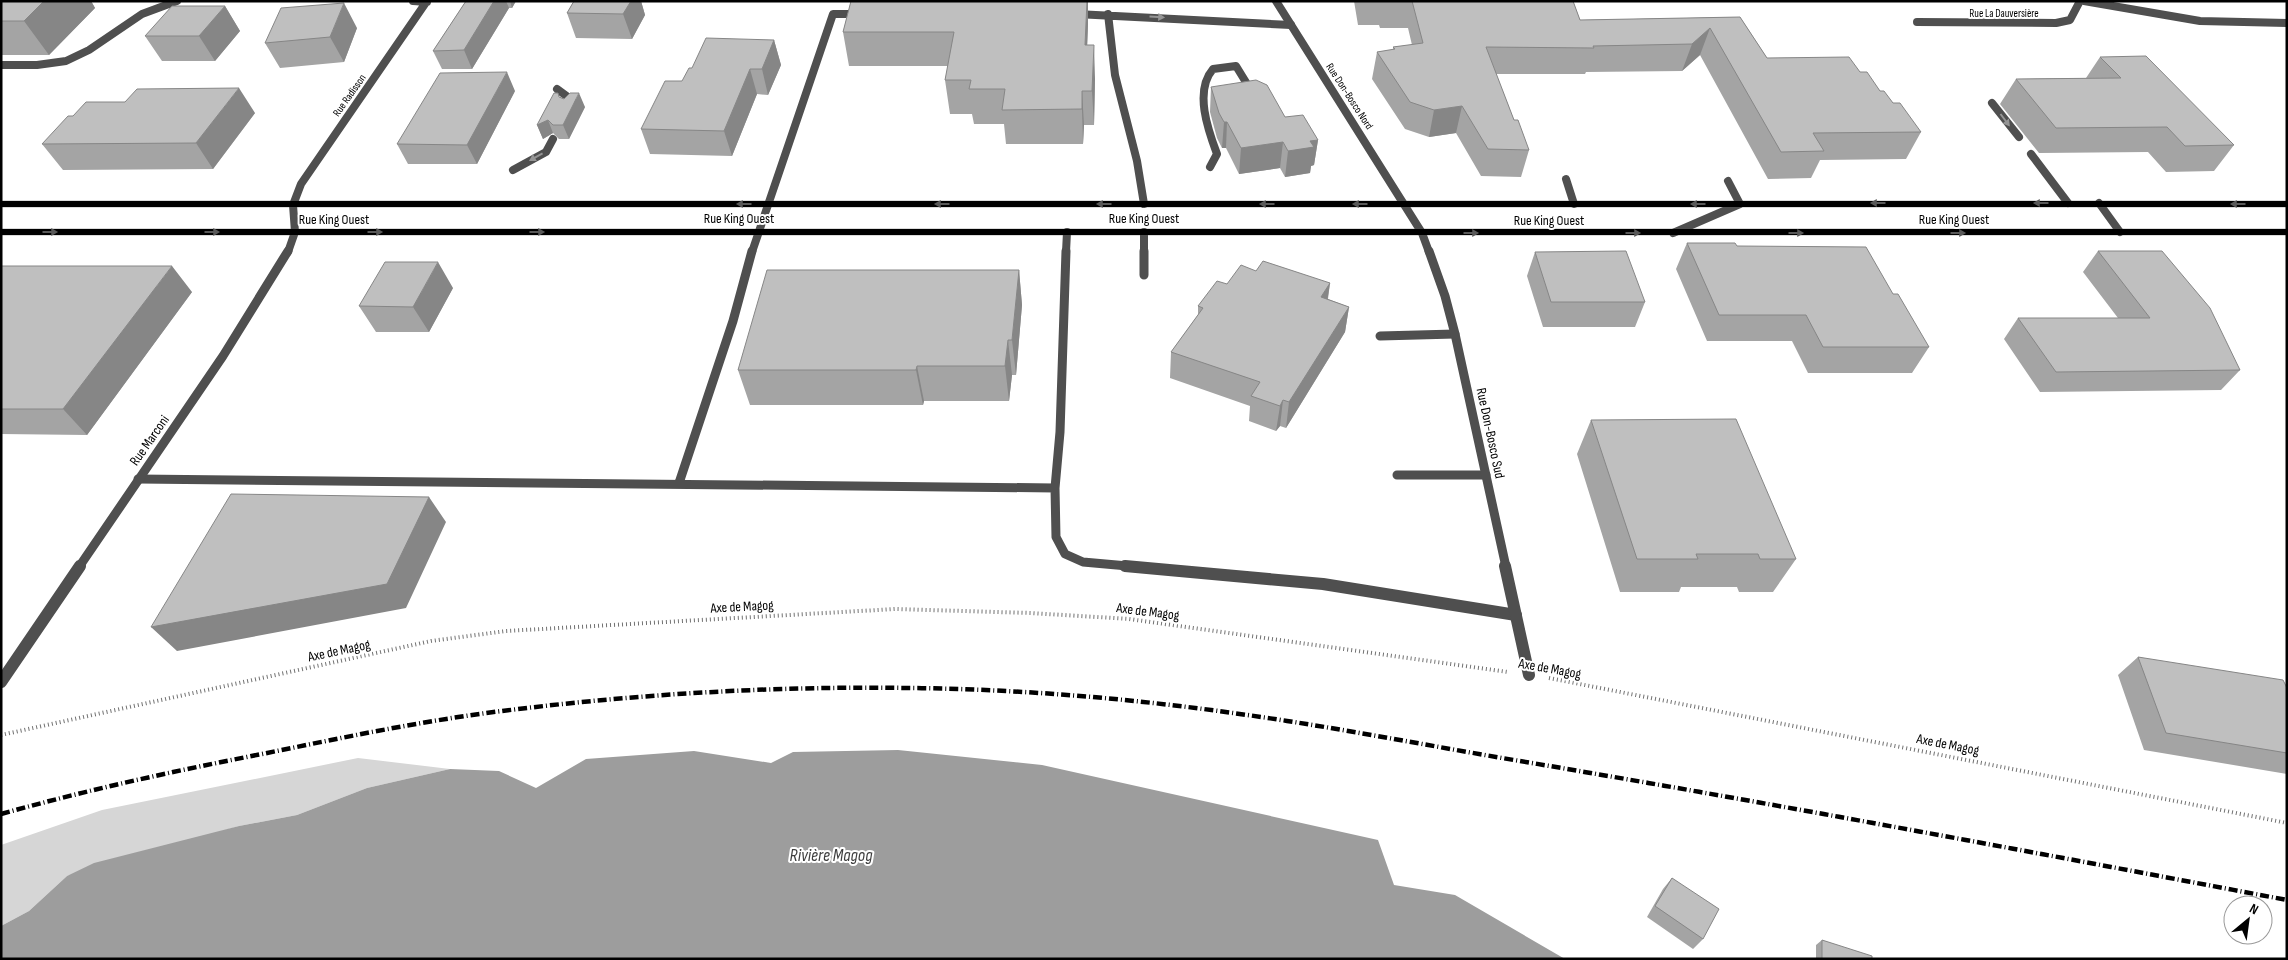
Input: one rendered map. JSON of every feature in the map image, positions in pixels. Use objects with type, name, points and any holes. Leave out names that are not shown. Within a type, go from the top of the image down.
[{"type":"main road","name":"Rue King Ouest","points":[[1,204],[2287,204]]},
{"type":"main road","name":"Rue King Ouest","points":[[1,232],[2287,232]]},
{"type":"street","points":[[1,65],[38,65],[66,61],[89,50],[142,14],[177,1]]},
{"type":"street","points":[[413,1],[427,1]]},
{"type":"street","name":"Rue Radisson","points":[[293,204],[301,184],[427,1]]},
{"type":"street","name":"Rue Don-Bosco Nord","points":[[1276,1],[1404,204]]},
{"type":"street","name":"Rue La Dauversière","points":[[1917,22],[2056,23],[2070,20],[2080,1]]},
{"type":"street","points":[[2084,1],[2200,21],[2287,23]]},
{"type":"street","points":[[679,483],[734,322],[744,276],[758,232],[833,14],[872,14]]},
{"type":"street","points":[[1069,14],[1108,14],[1291,25]]},
{"type":"street","points":[[1108,14],[1115,75],[1137,161],[1144,204]]},
{"type":"street","points":[[1210,167],[1217,154],[1204,117],[1206,77],[1213,69],[1236,66],[1259,103]]},
{"type":"street","points":[[557,89],[572,100],[569,106]]},
{"type":"street","points":[[1992,102],[2019,137]]},
{"type":"street","points":[[514,170],[546,152],[553,139]]},
{"type":"street","points":[[2031,154],[2068,203]]},
{"type":"street","points":[[1566,179],[1574,204]]},
{"type":"street","points":[[1673,233],[1740,204],[1728,181]]},
{"type":"street","points":[[2099,203],[2120,232]]},
{"type":"street","name":"Rue Marconi","points":[[1,682],[138,479],[224,356],[287,254],[295,232],[293,204]]},
{"type":"street","name":"Rue Don-Bosco Sud","points":[[1404,204],[1422,233],[1445,296],[1455,334],[1529,675]]},
{"type":"street","points":[[1067,232],[1060,432],[1055,488],[1056,537],[1065,554],[1083,562],[1323,584],[1516,615]]},
{"type":"street","points":[[1144,232],[1144,275]]},
{"type":"street","points":[[1380,336],[1455,334]]},
{"type":"street","points":[[1397,475],[1486,475]]},
{"type":"street","points":[[138,479],[1055,488]]},
{"type":"path","name":"Axe de Magog","points":[[1,735],[431,641],[544,629],[895,609],[1031,613],[1130,619],[1529,675],[2287,823]]},
{"type":"shaded area","points":[[358,758],[450,769],[367,788],[297,815],[239,826],[67,876],[29,911],[1,926],[1,845],[102,810]]},
{"type":"water","name":"Rivière Magog","points":[[898,750],[1042,765],[1378,840],[1394,885],[1455,895],[1565,959],[1,959],[1,926],[29,911],[67,876],[94,863],[239,826],[297,815],[367,788],[450,769],[499,771],[536,788],[586,759],[694,751],[771,763],[793,752]]},
{"type":"building","points":[[1,1],[44,1],[24,21],[1,21]]},
{"type":"building","points":[[466,1],[494,1],[464,50],[433,51]]},
{"type":"building","points":[[574,1],[631,1],[623,14],[567,13]]},
{"type":"building","points":[[851,1],[1087,1],[1085,45],[1094,45],[1092,91],[1082,91],[1082,109],[1002,110],[1005,89],[969,89],[971,80],[945,80],[954,32],[843,32]]},
{"type":"building","points":[[1412,1],[1573,1],[1580,20],[1740,17],[1767,58],[1849,57],[1860,72],[1867,72],[1880,91],[1884,91],[1893,103],[1900,103],[1921,132],[1813,133],[1824,151],[1781,152],[1710,28],[1692,44],[1593,46],[1594,48],[1486,47],[1514,120],[1518,120],[1529,150],[1488,149],[1462,106],[1434,110],[1410,102],[1377,52],[1395,49],[1393,47],[1423,43]]},
{"type":"building","points":[[344,3],[330,37],[265,43],[281,8]]},
{"type":"building","points":[[172,6],[225,6],[199,36],[145,36]]},
{"type":"building","points":[[706,38],[774,40],[762,69],[750,69],[724,131],[641,129],[665,81],[682,81],[689,68],[692,68]]},
{"type":"building","points":[[2146,56],[2234,145],[2185,146],[2167,127],[2056,128],[2016,79],[2121,78],[2100,57]]},
{"type":"building","points":[[507,72],[467,145],[397,144],[440,73]]},
{"type":"building","points":[[1256,80],[1267,85],[1285,117],[1303,115],[1318,140],[1310,141],[1314,147],[1288,151],[1283,142],[1241,148],[1227,122],[1224,122],[1219,113],[1211,87]]},
{"type":"building","points":[[239,88],[196,143],[42,144],[68,116],[73,116],[86,102],[125,102],[137,89]]},
{"type":"building","points":[[554,93],[558,93],[559,97],[564,99],[570,93],[579,93],[563,125],[553,125],[548,120],[537,125]]},
{"type":"building","points":[[1687,243],[1735,243],[1737,246],[1866,247],[1893,294],[1898,294],[1929,347],[1823,347],[1806,315],[1719,315]]},
{"type":"building","points":[[1626,251],[1645,302],[1551,302],[1535,252]]},
{"type":"building","points":[[2098,251],[2162,251],[2210,308],[2240,370],[2056,372],[2018,318],[2150,318]]},
{"type":"building","points":[[1263,261],[1330,283],[1321,297],[1349,307],[1289,402],[1283,400],[1280,406],[1251,396],[1260,382],[1171,352],[1203,308],[1198,306],[1217,281],[1227,284],[1241,265],[1256,271]]},
{"type":"building","points":[[385,262],[438,262],[413,307],[359,306]]},
{"type":"building","points":[[1,266],[172,266],[63,409],[1,409]]},
{"type":"building","points":[[767,270],[1019,270],[1012,340],[1008,340],[1005,366],[917,366],[916,370],[738,370]]},
{"type":"building","points":[[1736,419],[1796,559],[1760,559],[1758,554],[1696,554],[1698,559],[1637,559],[1591,420]]},
{"type":"building","points":[[231,494],[429,497],[387,584],[151,627]]},
{"type":"building","points":[[2138,657],[2283,680],[2287,688],[2287,753],[2166,733]]},
{"type":"building","points":[[1672,878],[1719,909],[1703,939],[1655,906]]},
{"type":"building","points":[[1822,940],[1872,956],[1872,959],[1822,959]]},
{"type":"railway","points":[[1,814],[98,789],[196,767],[381,730],[502,711],[603,700],[705,692],[807,688],[990,690],[1152,703],[1305,724],[1808,811],[2287,900]]}]
